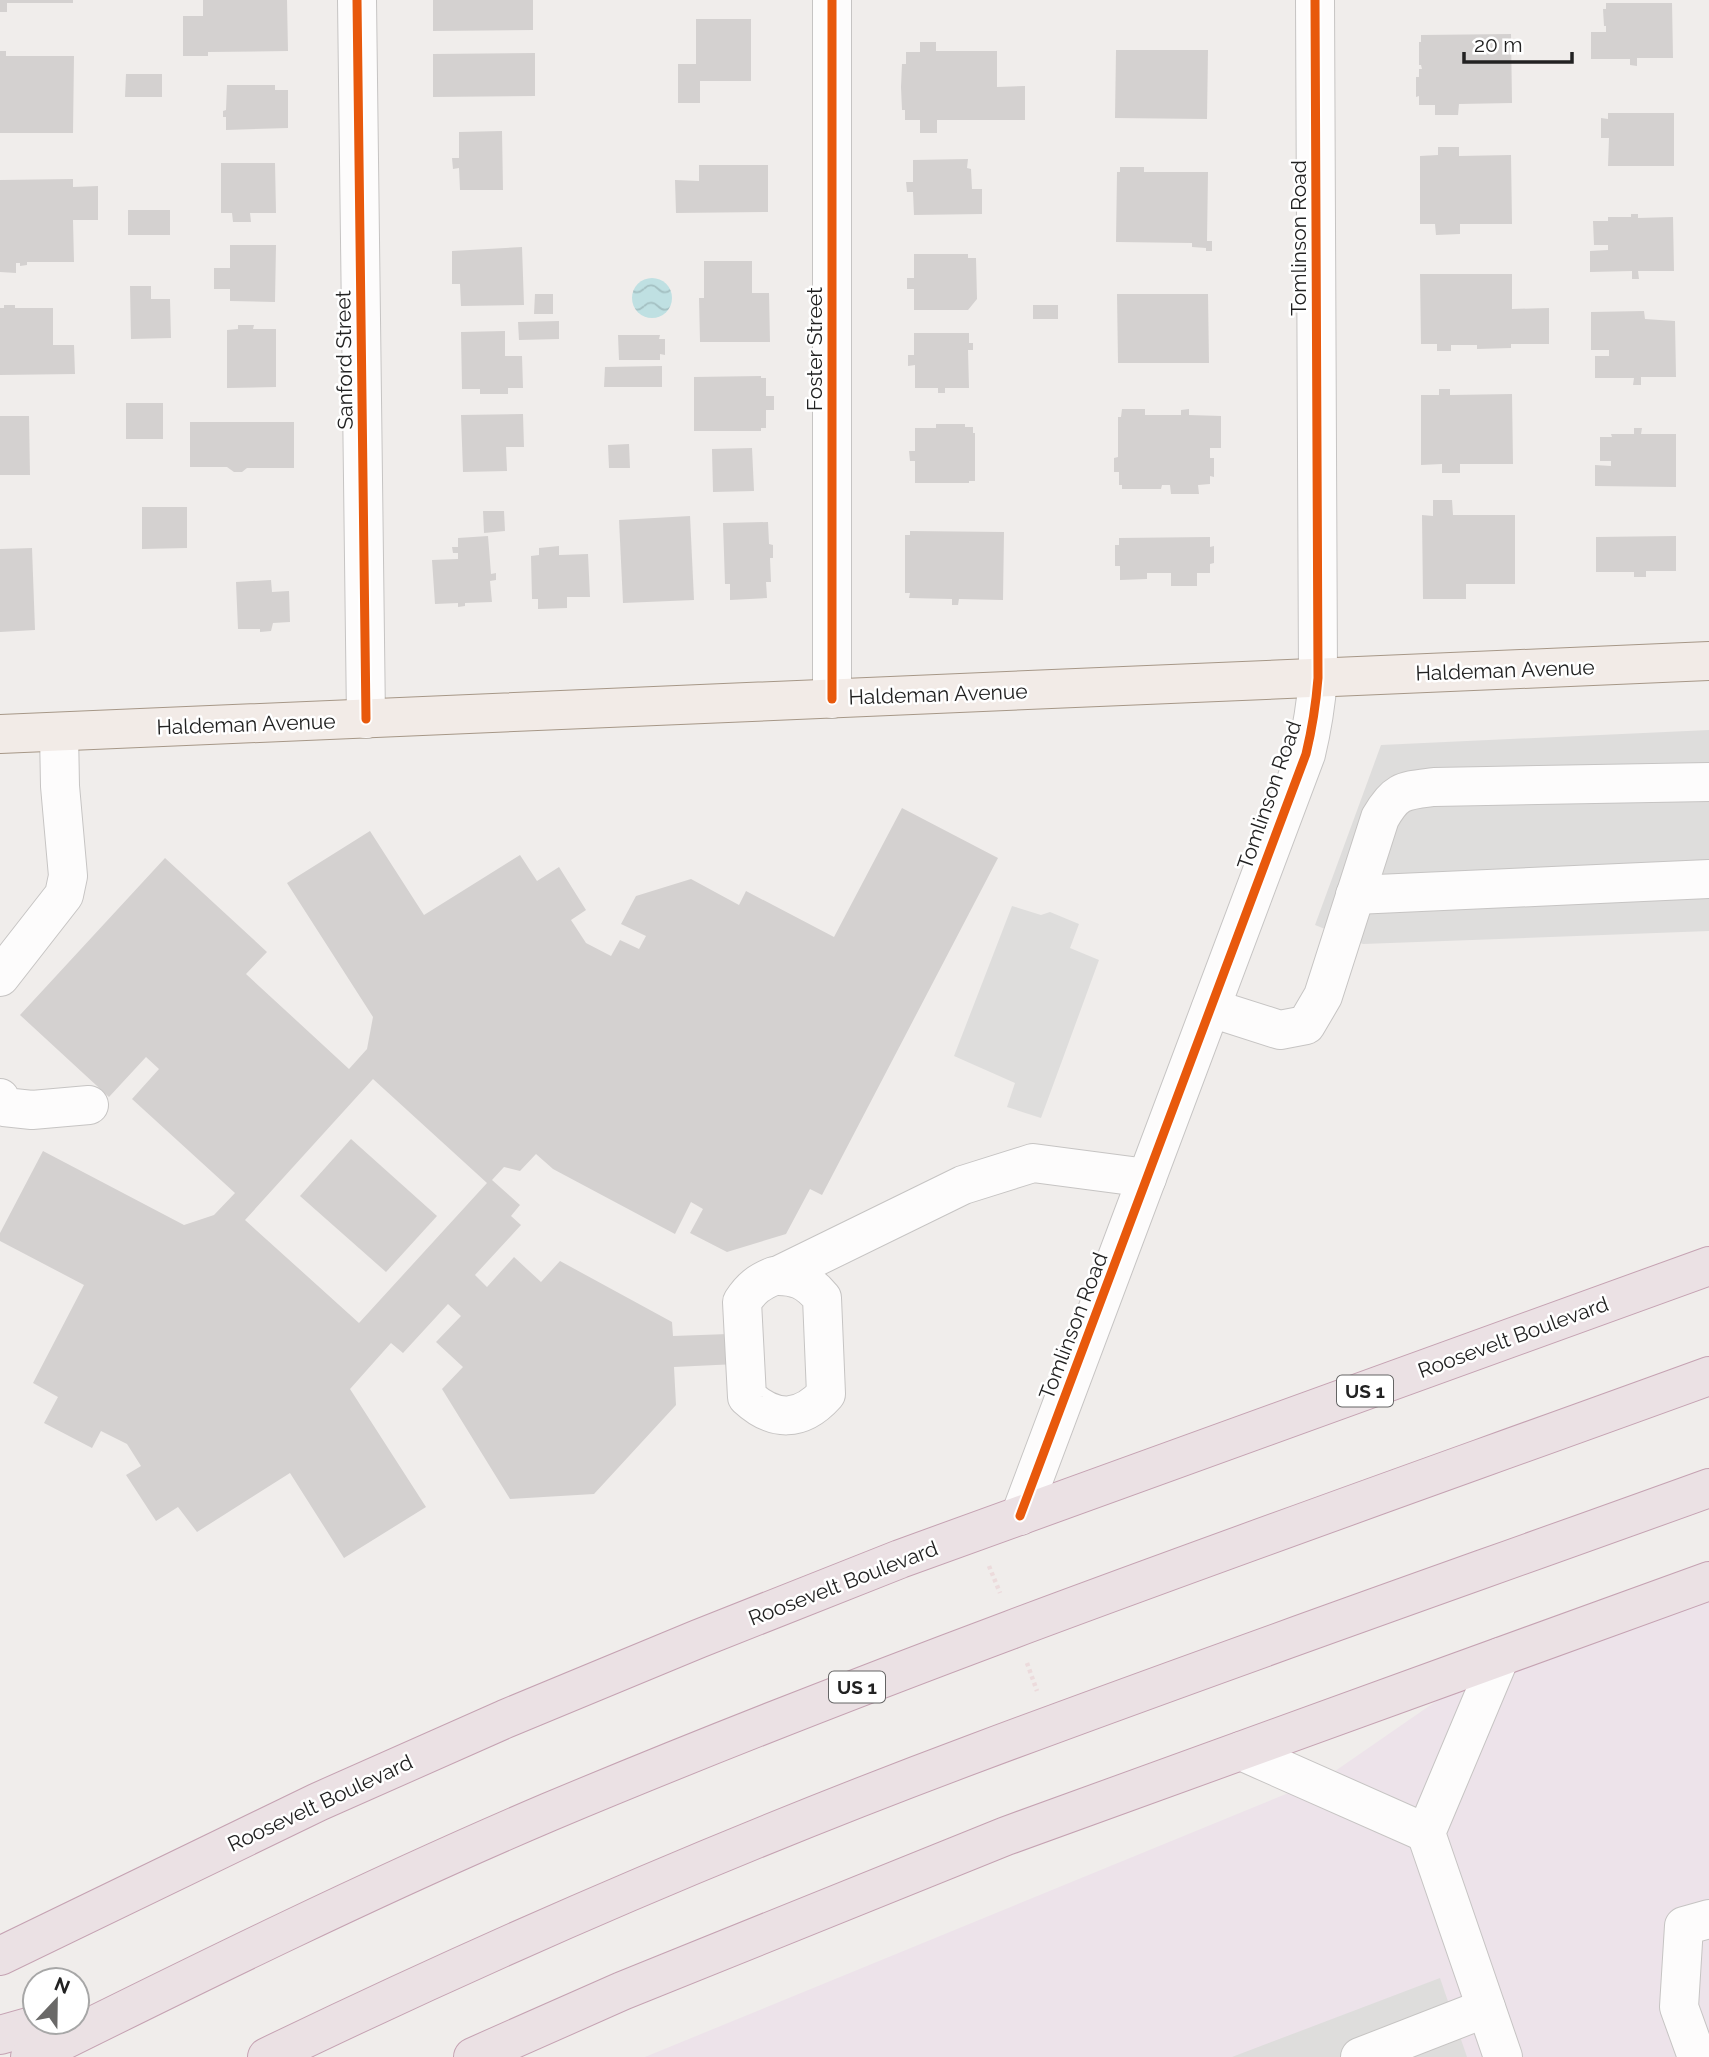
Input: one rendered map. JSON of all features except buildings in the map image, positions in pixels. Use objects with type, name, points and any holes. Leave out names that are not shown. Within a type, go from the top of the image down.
[{"type":"highway","name":"Roosevelt Boulevard","points":[[0,1956],[318,1802],[505,1719],[698,1639],[900,1559],[1709,1266]]},
{"type":"highway","name":"US 1","points":[[30,2057],[386,1884],[546,1814],[750,1730],[950,1651],[1709,1376]]},
{"type":"highway","points":[[267,2057],[405,1990],[587,1910],[863,1797],[974,1754],[1709,1488]]},
{"type":"highway","points":[[473,2057],[622,1991],[834,1903],[1006,1836],[1709,1583]]},
{"type":"highway","points":[[91,2009],[180,1983]]},
{"type":"highway","points":[[0,2035],[21,2029]]},
{"type":"main road","name":"Haldeman Avenue","points":[[0,734],[1709,661]]},
{"type":"street","name":"Sanford Street","points":[[357,0],[366,719]]},
{"type":"street","name":"Foster Street","points":[[832,0],[832,699]]},
{"type":"street","name":"Tomlinson Road","points":[[1020,1516],[1306,754],[1316,705],[1315,0]]},
{"type":"street","points":[[0,977],[64,895],[68,876],[60,786],[59,732]]},
{"type":"street","points":[[1211,1008],[1280,1030],[1306,1024],[1323,996],[1380,818],[1400,792],[1434,788],[1709,782]]},
{"type":"street","points":[[1355,895],[1709,879]]},
{"type":"street","points":[[0,1098],[4,1107],[32,1110],[89,1105]]},
{"type":"street","points":[[777,1276],[963,1185],[1033,1163],[1147,1178]]},
{"type":"street","points":[[1500,1657],[1426,1833],[1503,2057]]},
{"type":"street","points":[[1241,1751],[1426,1833]]},
{"type":"street","points":[[1697,2057],[1679,2007],[1697,1923],[1709,1889]]},
{"type":"street","points":[[1360,2057],[1486,2008]]},
{"type":"path","points":[[986,1558],[1002,1598]]},
{"type":"path","points":[[1024,1656],[1038,1696]]},
{"type":"shaded area","points":[[1709,730],[1709,931],[1363,944],[1315,925],[1381,745]]},
{"type":"shaded area","points":[[1012,906],[1041,915],[1050,912],[1079,924],[1070,948],[1099,960],[1041,1118],[1007,1107],[1015,1083],[954,1056]]},
{"type":"shaded area","points":[[1709,1581],[1709,2057],[645,2057],[1325,1778],[1500,1657]]},
{"type":"shaded area","points":[[1440,1978],[1467,2057],[1232,2057]]},
{"type":"water","points":[[652,278],[660,279],[666,284],[671,290],[671,306],[666,312],[660,317],[652,318],[644,317],[638,312],[633,306],[632,298],[633,290],[638,284],[644,279]]},
{"type":"cycle path","points":[[357,0],[366,719]]},
{"type":"cycle path","points":[[832,0],[832,699]]},
{"type":"cycle path","points":[[1020,1516],[1306,754],[1310,735],[1318,678],[1315,0]]}]
